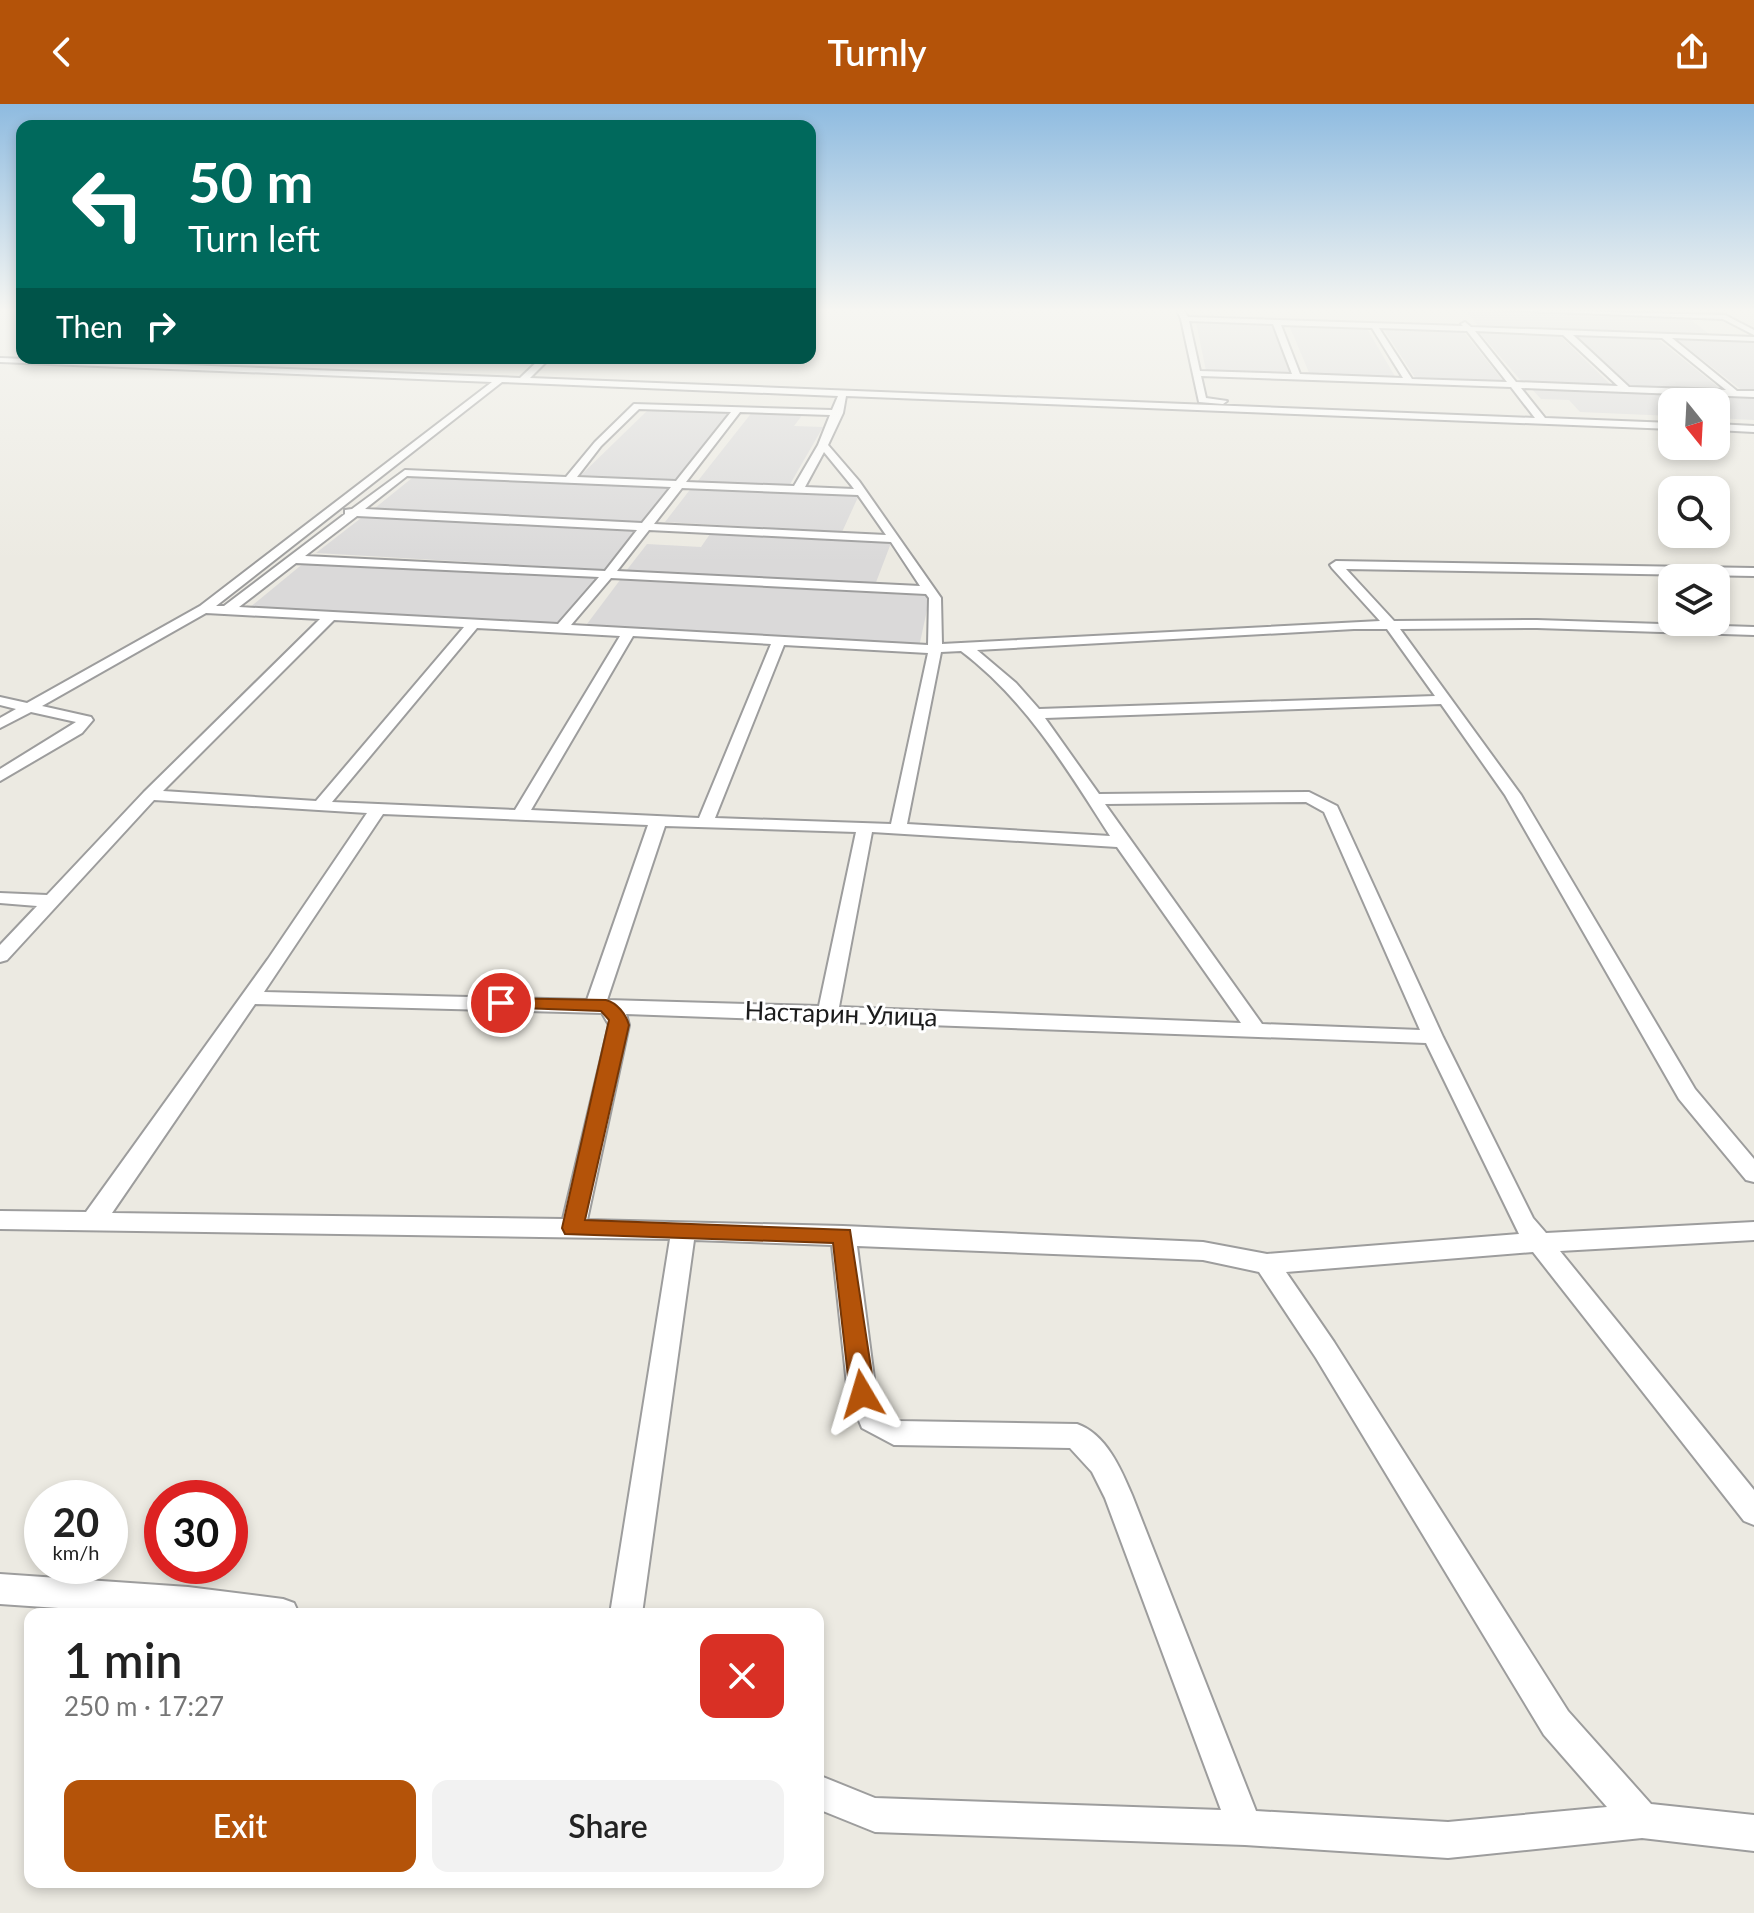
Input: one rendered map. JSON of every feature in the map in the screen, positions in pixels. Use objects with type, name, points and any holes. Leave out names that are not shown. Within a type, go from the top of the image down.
[{"type":"street","points":[[0,724],[204,609],[484,392]]},
{"type":"street","points":[[827,392],[1658,419]]},
{"type":"street","points":[[1201,392],[1202,400],[1658,425]]},
{"type":"street","points":[[1522,392],[1541,417]]},
{"type":"street","points":[[1701,392],[1754,394]]},
{"type":"street","points":[[798,489],[838,413],[843,393]]},
{"type":"street","points":[[570,479],[598,444],[637,406],[838,413]]},
{"type":"street","points":[[562,628],[739,408]]},
{"type":"street","points":[[1730,421],[1754,422]]},
{"type":"street","points":[[1730,428],[1754,429]]},
{"type":"street","points":[[823,445],[935,598],[934,649],[898,830]]},
{"type":"street","points":[[225,612],[405,473],[860,492]]},
{"type":"street","points":[[332,510],[893,539]]},
{"type":"street","points":[[294,559],[929,590]]},
{"type":"street","points":[[1754,572],[1336,565],[1391,625],[1513,795],[1687,1094],[1754,1174]]},
{"type":"street","points":[[204,609],[934,649],[1001,642],[1391,625],[1537,624],[1754,631]]},
{"type":"street","points":[[0,956],[150,795],[330,617]]},
{"type":"street","points":[[320,806],[475,622]]},
{"type":"street","points":[[520,815],[629,632]]},
{"type":"street","points":[[705,823],[779,641]]},
{"type":"street","points":[[965,647],[977,655],[1035,714],[1255,1028]]},
{"type":"street","points":[[1035,714],[1445,700]]},
{"type":"street","points":[[0,701],[84,718],[86,723],[0,776]]},
{"type":"street","points":[[150,795],[378,809],[865,827],[1122,842]]},
{"type":"street","points":[[1093,799],[1309,797],[1331,809],[1433,1037],[1524,1223],[1754,1512]]},
{"type":"street","points":[[93,1221],[378,809]]},
{"type":"street","points":[[573,1228],[619,1025],[618,1018],[600,1006],[658,821]]},
{"type":"street","points":[[828,1013],[865,827]]},
{"type":"street","points":[[0,898],[51,901]]},
{"type":"street","name":"Настарин Улица","points":[[249,998],[828,1013],[1433,1037]]},
{"type":"street","points":[[0,1220],[843,1235],[1203,1251],[1267,1264],[1456,1247],[1754,1231]]},
{"type":"street","points":[[627,1608],[683,1230]]},
{"type":"street","points":[[843,1235],[862,1394],[872,1420],[894,1433],[1077,1436],[1102,1463],[1118,1495],[1245,1828]]},
{"type":"street","points":[[1267,1264],[1325,1350],[1556,1723],[1642,1821]]},
{"type":"street","points":[[0,1589],[236,1608]]},
{"type":"street","points":[[824,1794],[875,1815],[1245,1828],[1448,1840],[1642,1821],[1754,1833]]},
{"type":"shaded area","points":[[1535,392],[1658,392],[1658,415],[1580,412],[1569,400],[1541,399]]},
{"type":"shaded area","points":[[1730,395],[1754,396],[1754,420],[1730,419]]},
{"type":"shaded area","points":[[651,407],[735,410],[677,481],[580,476]]},
{"type":"shaded area","points":[[753,411],[803,414],[794,426],[823,427],[789,486],[697,482]]},
{"type":"shaded area","points":[[417,474],[674,487],[646,522],[375,508]]},
{"type":"shaded area","points":[[692,487],[859,495],[842,532],[665,522]]},
{"type":"shaded area","points":[[365,515],[640,529],[608,570],[316,553]]},
{"type":"shaded area","points":[[710,534],[891,543],[875,585],[626,571],[647,544],[701,547]]},
{"type":"shaded area","points":[[305,562],[602,578],[565,626],[249,608]]},
{"type":"shaded area","points":[[620,580],[930,596],[919,647],[584,628]]},
{"type":"route","points":[[501,1003],[606,1006],[618,1018],[619,1025],[573,1228],[843,1235],[862,1394]]}]
